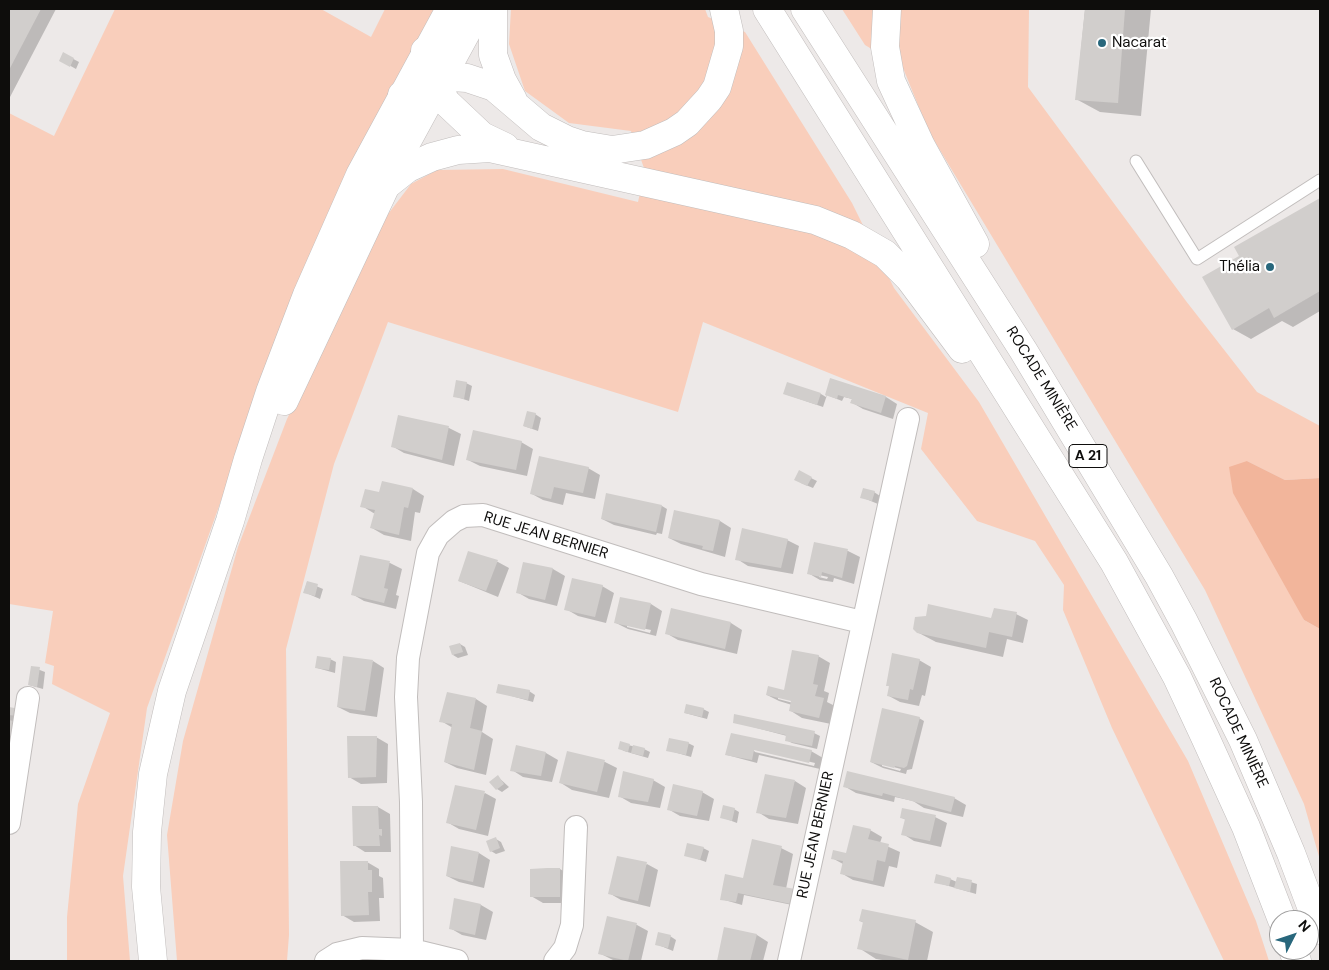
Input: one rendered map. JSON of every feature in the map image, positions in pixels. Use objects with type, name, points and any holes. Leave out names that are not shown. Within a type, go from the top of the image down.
[{"type":"main road","points":[[152,959],[146,870],[147,832],[152,774],[174,683],[230,521],[248,459],[300,312],[344,209],[402,95],[450,9]]},
{"type":"main road","points":[[230,521],[322,316],[436,80],[479,9]]},
{"type":"main road","points":[[493,9],[492,42],[496,65],[510,96],[522,111]]},
{"type":"main road","points":[[402,95],[412,87],[436,80],[467,78],[494,87],[554,135],[596,148],[629,148],[645,145],[667,136],[698,112],[716,87],[729,46],[729,31],[724,9]]},
{"type":"main road","name":"ROCADE MINIÈRE","points":[[767,9],[1114,562],[1177,677],[1246,827],[1278,910]]},
{"type":"main road","name":"ROCADE MINIÈRE","points":[[805,9],[1024,350],[1109,489],[1184,622],[1246,748],[1291,853],[1320,930]]},
{"type":"main road","points":[[887,9],[885,47],[891,81],[918,139],[976,246],[1024,350]]},
{"type":"main road","points":[[426,51],[425,62],[457,114],[495,143],[518,153]]},
{"type":"main road","points":[[384,187],[408,168],[445,153],[471,148],[490,148],[815,220],[870,244],[885,254],[909,278],[1003,406],[1069,489]]},
{"type":"street","name":"RUE JEAN BERNIER","points":[[788,961],[908,419]]},
{"type":"street","name":"RUE JEAN BERNIER","points":[[412,950],[411,802],[406,697],[408,658],[428,553],[438,535],[454,521],[464,516],[483,514],[693,582],[862,622]]},
{"type":"street","points":[[9,823],[28,698]]},
{"type":"street","points":[[555,961],[565,948],[572,925],[576,827]]},
{"type":"street","points":[[326,961],[337,954],[362,948],[412,950],[457,961]]},
{"type":"lane","points":[[1136,162],[1197,259],[1320,180]]},
{"type":"shaded area","points":[[115,9],[321,9],[371,37],[385,9],[434,9],[382,107],[304,268],[147,708],[123,876],[130,961],[67,961],[67,917],[78,804],[110,713],[52,684],[54,666],[45,663],[53,611],[9,604],[9,113],[54,136]]},
{"type":"shaded area","points":[[511,9],[705,9],[708,17],[745,32],[852,203],[894,288],[979,402],[1188,761],[1256,921],[1269,961],[1224,961],[1112,728],[1063,610],[1064,585],[1035,541],[977,521],[921,449],[928,413],[703,322],[678,412],[388,322],[334,464],[286,649],[289,935],[287,961],[177,961],[167,835],[183,741],[238,547],[287,419],[385,218],[411,184],[437,170],[503,169],[638,202],[645,171],[631,131],[569,123],[525,91],[509,44]]},
{"type":"shaded area","points":[[842,9],[1029,9],[1028,87],[1186,301],[1257,392],[1320,426],[1320,478],[1285,480],[1247,461],[1304,620],[1320,629],[1320,860],[1304,804],[1205,590],[929,132],[903,68],[865,45]]},
{"type":"shaded area","points":[[1247,461],[1285,480],[1320,478],[1320,629],[1304,620],[1233,493],[1229,467]]},
{"type":"building","points":[[9,9],[41,9],[9,70]]},
{"type":"building","name":"Nacarat","points":[[1085,9],[1125,9],[1118,103],[1075,100]]},
{"type":"building","points":[[63,52],[74,58],[70,67],[59,61]]},
{"type":"building","name":"Thélia","points":[[1320,198],[1320,291],[1274,318],[1269,308],[1232,330],[1202,277],[1239,256],[1234,247]]},
{"type":"building","points":[[830,378],[886,396],[881,413],[850,403],[852,399],[838,395],[837,399],[825,395]]},
{"type":"building","points":[[456,380],[467,382],[464,399],[453,397]]},
{"type":"building","points":[[787,382],[821,393],[817,405],[783,394]]},
{"type":"building","points":[[527,411],[536,413],[532,429],[523,426]]},
{"type":"building","points":[[398,415],[449,426],[442,460],[391,447]]},
{"type":"building","points":[[473,430],[522,441],[516,470],[466,460]]},
{"type":"building","points":[[539,456],[589,467],[583,493],[554,487],[551,499],[530,494]]},
{"type":"building","points":[[799,470],[812,477],[807,486],[794,480]]},
{"type":"building","points":[[382,481],[413,488],[408,508],[404,507],[399,535],[370,528],[375,510],[360,507],[365,489],[379,492]]},
{"type":"building","points":[[863,488],[875,491],[872,501],[860,498]]},
{"type":"building","points":[[606,493],[662,505],[656,532],[601,519]]},
{"type":"building","points":[[674,510],[720,520],[713,551],[702,549],[703,546],[668,538]]},
{"type":"building","points":[[742,528],[788,539],[781,568],[735,560]]},
{"type":"building","points":[[814,542],[848,549],[842,578],[822,572],[821,577],[807,574]]},
{"type":"building","points":[[468,551],[498,560],[486,591],[458,581]]},
{"type":"building","points":[[360,555],[390,561],[384,588],[388,589],[384,603],[351,595]]},
{"type":"building","points":[[523,562],[553,568],[545,600],[516,593]]},
{"type":"building","points":[[572,578],[603,585],[595,617],[564,610]]},
{"type":"building","points":[[307,581],[318,584],[315,596],[303,593]]},
{"type":"building","points":[[620,597],[651,603],[645,630],[614,623]]},
{"type":"building","points":[[928,604],[991,618],[994,608],[1017,612],[1012,637],[989,632],[986,648],[917,633],[913,629],[915,617],[926,616]]},
{"type":"building","points":[[671,608],[731,622],[725,649],[665,634]]},
{"type":"building","points":[[460,643],[463,652],[452,655],[449,646]]},
{"type":"building","points":[[792,650],[819,655],[813,684],[818,685],[815,696],[824,698],[819,718],[789,711],[791,701],[766,695],[768,686],[784,690]]},
{"type":"building","points":[[892,653],[920,659],[913,690],[910,689],[908,700],[887,696],[889,686],[886,686]]},
{"type":"building","points":[[317,656],[331,658],[329,670],[315,668]]},
{"type":"building","points":[[343,656],[373,660],[365,711],[337,707]]},
{"type":"building","points":[[31,666],[40,667],[37,687],[28,685]]},
{"type":"building","points":[[498,684],[530,690],[528,700],[496,693]]},
{"type":"building","points":[[447,692],[476,698],[470,728],[482,731],[474,770],[444,762],[452,724],[439,722]]},
{"type":"building","points":[[686,704],[704,708],[702,717],[684,713]]},
{"type":"building","points":[[9,707],[20,709],[18,716],[9,715]]},
{"type":"building","points":[[882,708],[920,717],[907,766],[904,768],[895,766],[894,768],[870,762]]},
{"type":"building","points":[[734,714],[815,731],[812,746],[785,741],[786,735],[733,723]]},
{"type":"building","points":[[9,720],[17,722],[9,765]]},
{"type":"building","points":[[731,733],[812,750],[809,763],[754,750],[752,760],[725,755]]},
{"type":"building","points":[[347,736],[377,736],[376,777],[348,778]]},
{"type":"building","points":[[669,738],[689,742],[686,755],[666,751]]},
{"type":"building","points":[[620,741],[630,744],[628,752],[618,749]]},
{"type":"building","points":[[516,745],[546,752],[541,776],[510,771]]},
{"type":"building","points":[[633,745],[645,748],[643,756],[631,753]]},
{"type":"building","points":[[567,751],[605,760],[597,792],[559,783]]},
{"type":"building","points":[[623,771],[654,779],[648,802],[618,797]]},
{"type":"building","points":[[847,771],[955,797],[951,812],[883,793],[882,796],[843,787]]},
{"type":"building","points":[[765,774],[795,780],[786,818],[756,813]]},
{"type":"building","points":[[498,775],[504,784],[496,790],[489,782]]},
{"type":"building","points":[[673,784],[703,791],[697,816],[667,810]]},
{"type":"building","points":[[455,785],[485,791],[476,830],[446,823]]},
{"type":"building","points":[[723,805],[735,808],[732,821],[720,818]]},
{"type":"building","points":[[352,806],[378,806],[379,829],[382,829],[382,836],[379,835],[380,846],[353,846]]},
{"type":"building","points":[[902,808],[936,815],[930,841],[901,835],[905,819],[900,818]]},
{"type":"building","points":[[853,825],[871,829],[868,839],[889,844],[885,862],[877,860],[873,881],[840,874],[843,861],[831,859],[833,850],[846,853]]},
{"type":"building","points":[[496,837],[500,848],[490,852],[486,841]]},
{"type":"building","points":[[752,839],[782,846],[773,885],[795,889],[791,904],[738,893],[736,902],[720,900],[725,874],[743,878]]},
{"type":"building","points":[[687,843],[704,847],[700,860],[684,856]]},
{"type":"building","points":[[451,846],[479,852],[473,882],[446,876]]},
{"type":"building","points":[[617,856],[647,862],[638,901],[608,894]]},
{"type":"building","points":[[340,861],[368,861],[368,870],[372,870],[372,892],[368,892],[369,915],[341,916]]},
{"type":"building","points":[[560,868],[560,897],[530,897],[530,869]]},
{"type":"building","points":[[936,874],[951,878],[949,886],[934,883]]},
{"type":"building","points":[[957,877],[972,880],[970,892],[954,888]]},
{"type":"building","points":[[454,898],[481,904],[475,935],[449,929]]},
{"type":"building","points":[[862,909],[916,920],[908,960],[857,949],[863,922],[859,921]]},
{"type":"building","points":[[607,916],[637,923],[628,961],[598,954]]},
{"type":"building","points":[[724,927],[757,934],[750,961],[717,961]]},
{"type":"building","points":[[658,932],[671,935],[668,948],[655,945]]},
{"type":"place","name":"Nacarat","points":[[1102,43]]},
{"type":"place","name":"Thélia","points":[[1270,267]]}]
